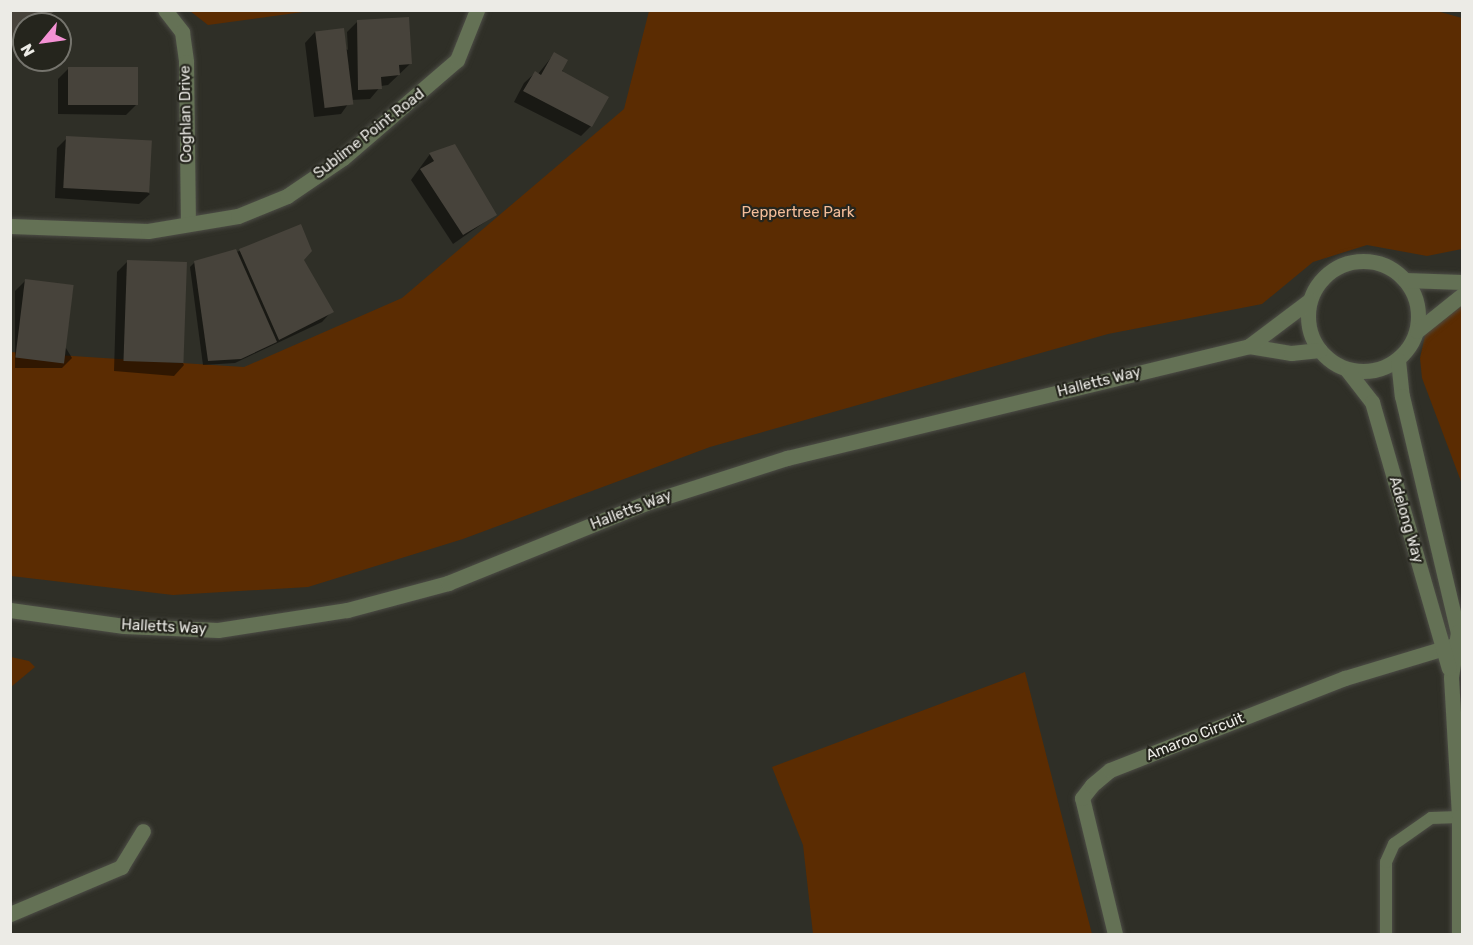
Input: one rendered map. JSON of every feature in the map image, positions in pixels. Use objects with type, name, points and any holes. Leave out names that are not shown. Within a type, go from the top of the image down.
[{"type":"street","name":"Coghlan Drive","points":[[165,10],[182,32],[186,62],[188,224]]},
{"type":"street","name":"Sublime Point Road","points":[[10,226],[148,231],[238,216],[287,196],[343,158],[457,60],[477,10]]},
{"type":"street","points":[[1462,282],[1405,280],[1377,262],[1343,264],[1323,279],[1310,300],[1311,335],[1320,350],[1347,369],[1365,372],[1398,360],[1417,331],[1462,295]]},
{"type":"street","points":[[1405,280],[1419,313],[1417,331]]},
{"type":"street","name":"Halletts Way","points":[[1249,346],[1310,300]]},
{"type":"street","name":"Halletts Way","points":[[10,610],[124,626],[218,630],[347,610],[448,583],[646,503],[787,458],[1249,346],[1291,353],[1320,350]]},
{"type":"street","name":"Adelong Way","points":[[1398,360],[1402,396],[1458,632],[1453,646],[1451,677],[1459,817],[1459,934]]},
{"type":"street","name":"Adelong Way","points":[[1347,369],[1372,402],[1453,646]]},
{"type":"street","name":"Amaroo Circuit","points":[[1115,934],[1082,798],[1092,785],[1110,770],[1345,678],[1453,646]]},
{"type":"street","points":[[10,914],[121,867],[143,831]]},
{"type":"lane","points":[[1386,934],[1386,862],[1394,844],[1431,818],[1459,817]]},
{"type":"green space","name":"Peppertree Park","points":[[1433,10],[1462,18],[1462,249],[1427,256],[1367,245],[1313,262],[1262,304],[1108,334],[710,447],[463,539],[308,587],[173,595],[11,576],[10,352],[244,367],[402,298],[624,109],[649,11]]},
{"type":"green space","points":[[190,11],[310,11],[208,25]]},
{"type":"green space","points":[[1462,306],[1462,484],[1422,378],[1420,358],[1426,331]]},
{"type":"green space","points":[[11,657],[29,661],[35,667],[11,687]]},
{"type":"green space","points":[[1025,672],[1092,934],[813,934],[803,845],[772,767]]},
{"type":"building","points":[[10,10],[56,10],[54,12],[12,12],[12,45],[10,47]]},
{"type":"building","points":[[409,17],[412,64],[399,65],[400,75],[381,77],[382,89],[358,90],[357,20]]},
{"type":"building","points":[[344,28],[353,104],[325,108],[315,32]]},
{"type":"building","points":[[554,52],[568,60],[562,71],[609,97],[592,127],[523,91],[535,71],[541,75]]},
{"type":"building","points":[[72,67],[138,67],[138,105],[68,105],[68,72],[72,72]]},
{"type":"building","points":[[66,136],[152,141],[149,192],[63,188]]},
{"type":"building","points":[[455,144],[497,215],[463,235],[420,169],[434,161],[429,153]]},
{"type":"building","points":[[301,224],[312,251],[304,260],[334,312],[279,340],[239,249]]},
{"type":"building","points":[[236,249],[277,342],[241,359],[208,361],[194,261]]},
{"type":"building","points":[[127,260],[187,262],[183,363],[123,361]]},
{"type":"building","points":[[25,279],[74,285],[64,363],[15,357]]}]
